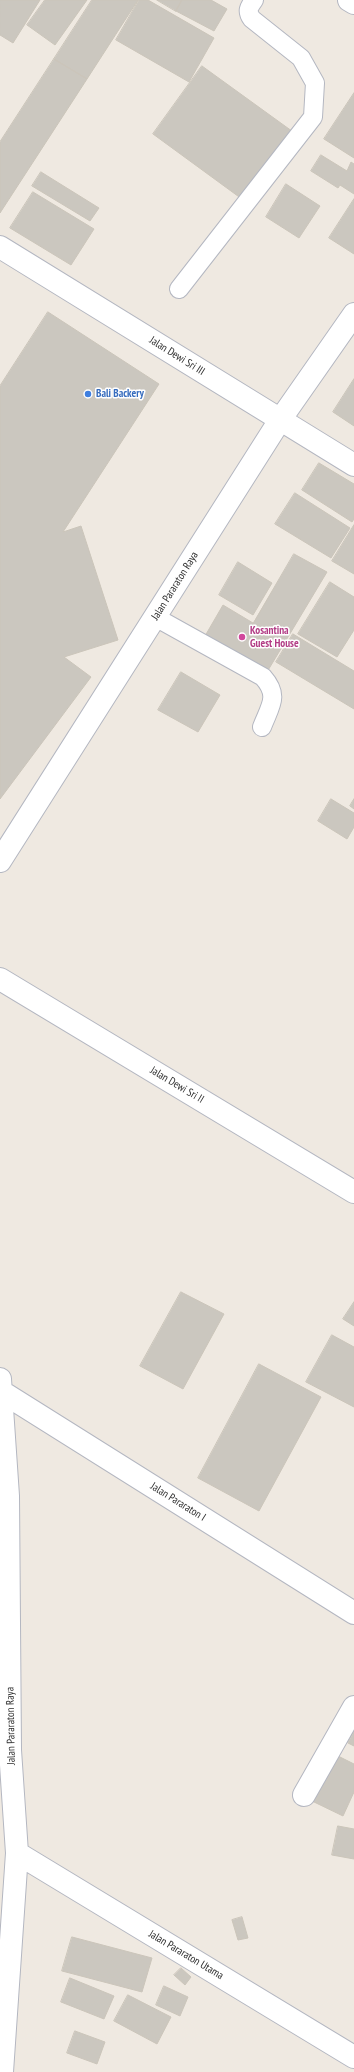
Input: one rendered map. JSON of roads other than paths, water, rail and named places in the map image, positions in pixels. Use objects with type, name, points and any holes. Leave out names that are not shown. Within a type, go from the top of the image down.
[{"type":"street","points":[[349,0],[354,3]]},
{"type":"street","name":"Jalan Dewi Sri III","points":[[0,247],[354,466]]},
{"type":"street","name":"Jalan Pararaton Raya","points":[[0,861],[280,420],[354,314]]},
{"type":"street","name":"Jalan Dewi Sri II","points":[[0,979],[354,1192]]},
{"type":"street","name":"Jalan Pararaton Raya","points":[[1,1385],[8,1496],[10,1750],[17,1853],[2,2072]]},
{"type":"street","name":"Jalan Pararaton I","points":[[1,1385],[354,1613]]},
{"type":"street","points":[[304,1796],[354,1707]]},
{"type":"street","name":"Jalan Pararaton Utama","points":[[17,1853],[354,2057]]},
{"type":"lane","points":[[179,289],[313,117],[315,83],[301,58],[252,19],[248,14],[248,9],[254,0]]},
{"type":"lane","points":[[155,617],[263,678],[270,686],[274,696],[262,727]]},
{"type":"place","name":"Bali Backery","points":[[88,394]]},
{"type":"place","name":"Kosantina Guest House","points":[[242,637]]}]
